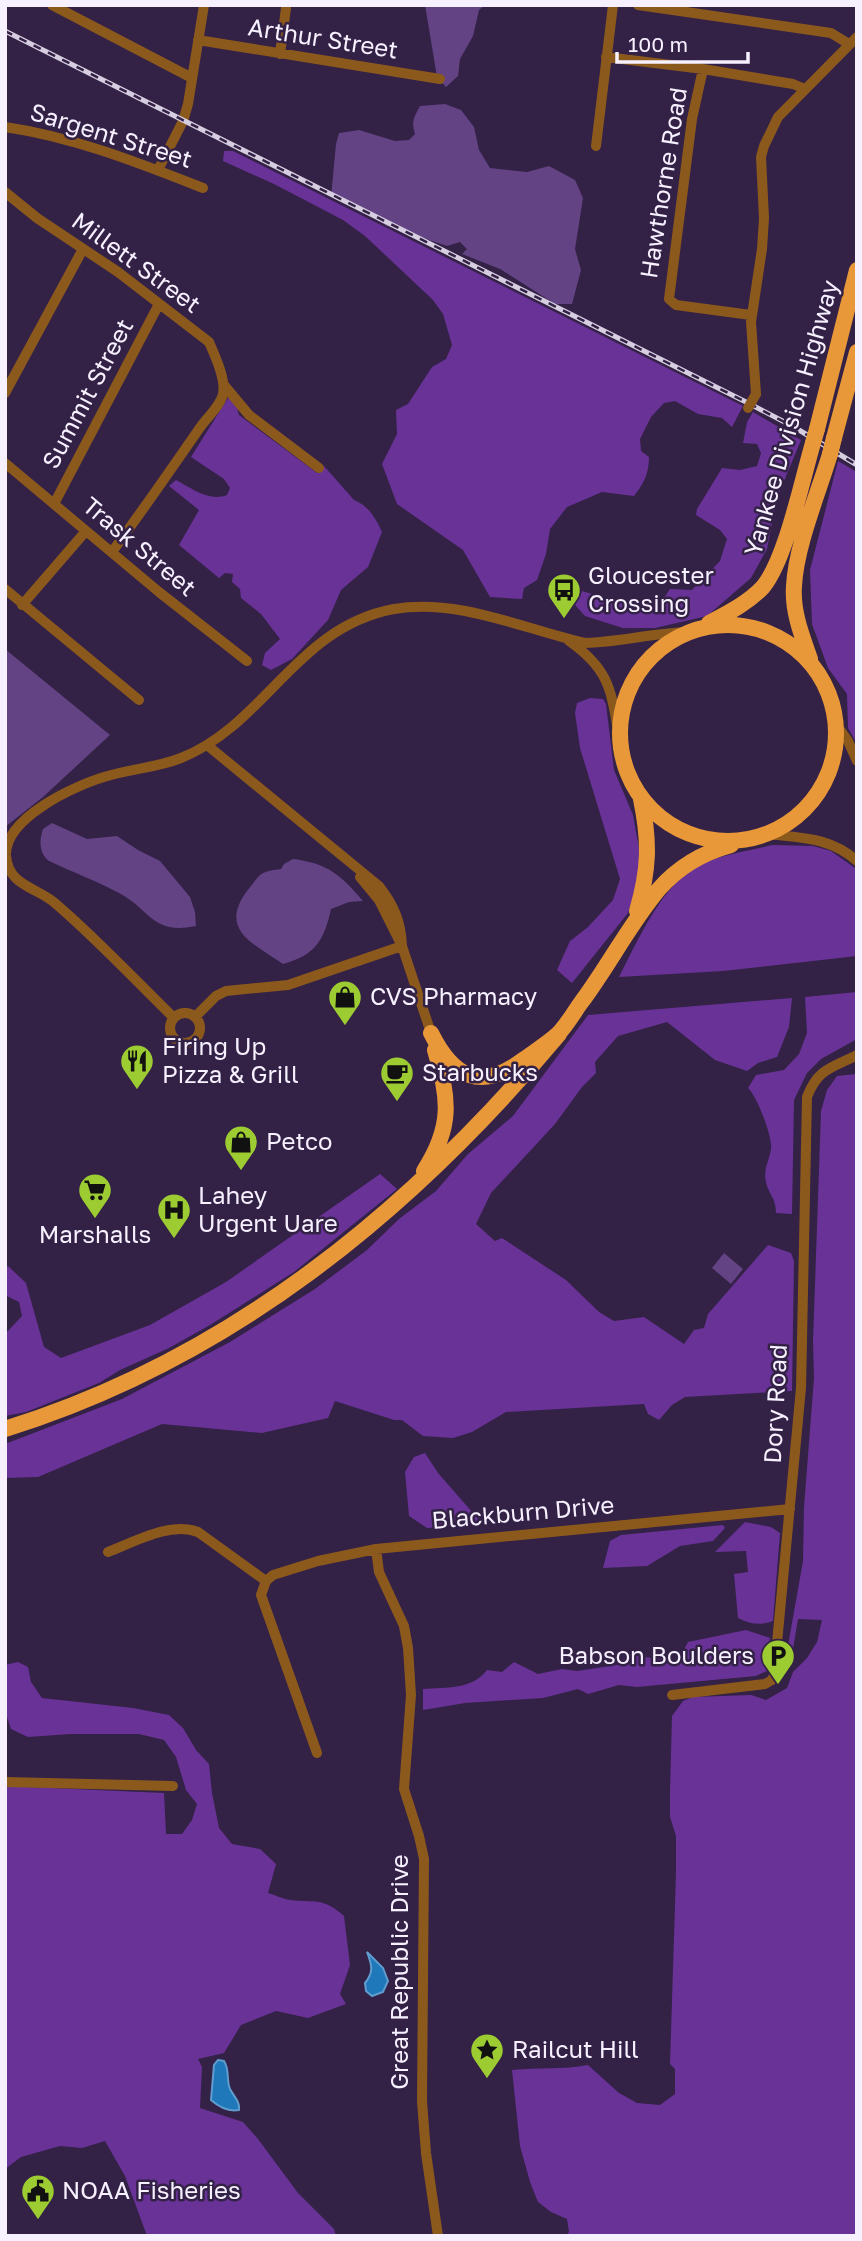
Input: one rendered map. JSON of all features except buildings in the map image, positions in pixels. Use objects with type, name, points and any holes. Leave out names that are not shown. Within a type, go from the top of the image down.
[{"type":"highway","name":"Yankee Division Highway","points":[[696,629],[744,604],[771,576],[815,436],[857,271]]},
{"type":"highway","name":"Yankee Division Highway","points":[[811,662],[796,614],[794,586],[800,553],[857,352]]},
{"type":"highway","points":[[5,1429],[52,1415],[165,1364],[218,1335],[331,1258],[458,1147],[521,1079],[559,1034],[633,924],[677,870],[712,850],[747,840],[767,834],[800,814],[822,788],[834,757],[838,727],[827,686],[811,662],[786,640],[762,629],[741,624],[696,629],[666,644],[651,656],[639,671],[623,705],[620,741],[629,777],[641,798],[664,821],[695,836],[720,841],[747,840]]},
{"type":"highway","points":[[633,924],[648,860],[647,826],[641,798]]},
{"type":"highway","points":[[431,1033],[440,1051],[457,1070],[470,1077],[487,1078],[510,1070],[559,1034]]},
{"type":"highway","points":[[408,1193],[438,1147],[447,1112],[445,1087],[431,1033]]},
{"type":"street","points":[[52,5],[192,78]]},
{"type":"street","points":[[158,170],[183,121],[204,5]]},
{"type":"street","points":[[596,146],[613,5]]},
{"type":"street","points":[[638,5],[831,33],[853,41],[778,117],[764,146],[761,157],[764,218],[762,249],[751,314],[756,394],[748,408]]},
{"type":"street","points":[[280,54],[286,8]]},
{"type":"street","name":"Arthur Street","points":[[198,40],[440,79]]},
{"type":"street","points":[[606,57],[704,69],[793,84],[805,89]]},
{"type":"street","name":"Hawthorne Road","points":[[704,69],[692,119],[669,289],[671,302],[676,305],[751,314]]},
{"type":"street","name":"Sargent Street","points":[[5,127],[62,139],[204,188]]},
{"type":"street","name":"Millett Street","points":[[5,192],[209,342],[222,382]]},
{"type":"street","points":[[5,393],[83,248]]},
{"type":"street","name":"Summit Street","points":[[54,504],[159,304]]},
{"type":"street","points":[[222,382],[249,415],[319,468]]},
{"type":"street","points":[[112,552],[216,408],[223,393],[222,382]]},
{"type":"street","name":"Trask Street","points":[[5,463],[247,661]]},
{"type":"street","points":[[22,605],[86,531]]},
{"type":"street","points":[[5,589],[139,700]]},
{"type":"street","points":[[174,1018],[56,903],[20,884],[8,865],[7,845],[27,817],[76,786],[106,776],[157,766],[182,758],[207,745],[229,729],[314,647],[340,629],[382,613],[422,606],[449,607],[585,643],[696,629]]},
{"type":"street","points":[[566,639],[589,656],[603,672],[611,692],[620,741]]},
{"type":"street","points":[[838,727],[857,761]]},
{"type":"street","points":[[207,745],[379,886],[389,899],[401,926],[402,946],[431,1033]]},
{"type":"street","points":[[767,834],[808,837],[823,841],[847,852],[857,861]]},
{"type":"street","points":[[195,1016],[216,996],[226,991],[288,985],[402,946]]},
{"type":"street","points":[[182,1013],[195,1016],[201,1030],[196,1039],[187,1044],[173,1038],[170,1028],[174,1018],[182,1013]]},
{"type":"street","name":"Dory Road","points":[[672,1695],[748,1687],[772,1680],[801,1388],[807,1097],[821,1073],[857,1055]]},
{"type":"street","name":"Blackburn Drive","points":[[266,1581],[273,1575],[318,1561],[376,1549],[790,1509]]},
{"type":"street","points":[[108,1552],[156,1534],[191,1529],[266,1581],[261,1595],[317,1753]]},
{"type":"street","name":"Great Republic Drive","points":[[376,1549],[379,1572],[404,1626],[408,1648],[411,1695],[404,1789],[424,1859],[422,2101],[426,2153],[438,2236]]},
{"type":"street","points":[[5,1782],[173,1786]]},
{"type":"shaded area","points":[[425,5],[485,5],[479,10],[473,36],[460,59],[458,76],[446,87],[437,77]]},
{"type":"shaded area","points":[[445,104],[461,110],[474,127],[479,150],[490,168],[527,172],[549,166],[575,180],[583,198],[575,249],[581,270],[572,304],[555,304],[500,269],[462,254],[467,249],[460,242],[447,246],[387,226],[358,208],[331,197],[339,133],[359,130],[395,141],[409,140],[415,134],[414,120],[420,106]]},
{"type":"shaded area","points":[[224,151],[233,151],[743,406],[732,427],[722,418],[698,414],[675,401],[664,403],[651,417],[640,439],[641,451],[649,457],[649,463],[641,487],[634,496],[602,492],[567,507],[550,529],[546,554],[537,580],[524,588],[522,599],[490,597],[463,550],[397,504],[382,464],[397,434],[396,410],[408,404],[432,367],[446,359],[452,345],[443,314],[433,300],[365,236],[343,220],[223,161]]},
{"type":"shaded area","points":[[228,398],[236,404],[239,415],[317,473],[324,466],[354,500],[368,509],[382,532],[368,567],[341,590],[328,620],[292,659],[271,670],[262,665],[265,653],[280,639],[261,614],[241,598],[240,589],[232,582],[233,574],[225,573],[219,578],[179,545],[199,510],[169,486],[176,480],[207,496],[227,495],[230,488],[224,479],[191,457]]},
{"type":"shaded area","points":[[753,412],[801,440],[777,498],[767,549],[751,578],[707,616],[655,628],[623,628],[585,616],[575,605],[582,591],[643,609],[658,607],[670,589],[692,590],[720,561],[727,539],[720,530],[696,515],[697,509],[722,468],[740,470],[757,466],[761,453],[757,444],[743,443],[747,422]]},
{"type":"shaded area","points":[[838,461],[857,472],[857,744],[848,728],[847,694],[828,668],[812,624],[810,570]]},
{"type":"shaded area","points":[[5,649],[110,735],[43,797],[5,827]]},
{"type":"shaded area","points":[[590,698],[603,699],[606,704],[614,770],[633,815],[640,854],[638,883],[628,913],[572,983],[557,970],[570,941],[588,927],[613,900],[620,879],[580,748],[575,713],[577,703]]},
{"type":"shaded area","points":[[52,823],[87,839],[117,836],[160,861],[190,897],[196,926],[181,928],[161,924],[119,893],[49,861],[42,851],[41,838],[43,829]]},
{"type":"shaded area","points":[[772,845],[813,846],[831,851],[855,868],[857,956],[723,971],[619,977],[652,914],[686,874],[717,858]]},
{"type":"shaded area","points":[[293,859],[324,867],[348,884],[363,901],[349,902],[331,909],[317,945],[303,956],[283,964],[243,935],[236,916],[239,905],[258,877],[268,871],[281,869]]},
{"type":"shaded area","points":[[857,992],[857,1039],[821,1059],[807,1073],[794,1100],[792,1214],[776,1213],[765,1178],[771,1149],[770,1136],[760,1108],[748,1088],[756,1075],[784,1070],[799,1054],[807,1033],[805,997]]},
{"type":"shaded area","points":[[792,998],[789,1027],[777,1057],[758,1063],[747,1071],[715,1060],[667,1022],[618,1036],[595,1062],[596,1073],[582,1087],[555,1124],[491,1193],[476,1224],[495,1241],[502,1238],[566,1280],[599,1312],[614,1321],[644,1317],[684,1344],[694,1330],[704,1328],[708,1314],[768,1245],[791,1253],[794,1261],[792,1391],[685,1397],[672,1405],[659,1420],[648,1414],[644,1404],[506,1412],[472,1432],[453,1438],[423,1436],[402,1420],[394,1420],[335,1401],[328,1418],[262,1433],[162,1424],[38,1477],[5,1478],[5,1444],[122,1399],[230,1342],[315,1289],[367,1250],[399,1219],[436,1191],[468,1154],[513,1116],[588,1015]]},
{"type":"shaded area","points":[[856,1074],[857,2236],[566,2236],[569,2232],[567,2219],[538,2202],[530,2182],[520,2146],[512,2070],[588,2065],[619,2093],[637,2103],[660,2105],[675,2094],[675,2069],[670,2064],[676,1873],[676,1836],[670,1817],[672,1716],[683,1701],[693,1697],[751,1695],[766,1700],[787,1688],[793,1672],[807,1658],[817,1642],[822,1620],[798,1619],[792,1655],[786,1657],[803,1561],[804,1507],[814,1378],[821,1111],[827,1090],[837,1076]]},
{"type":"shaded area","points":[[380,1174],[397,1189],[294,1272],[210,1325],[99,1383],[26,1412],[5,1416],[5,1334],[22,1316],[19,1302],[5,1295],[5,1269],[8,1266],[26,1283],[44,1347],[61,1358],[150,1325],[226,1282]]},
{"type":"shaded area","points":[[724,1253],[743,1269],[731,1284],[712,1268]]},
{"type":"shaded area","points":[[425,1453],[438,1473],[480,1521],[474,1525],[427,1528],[409,1516],[405,1472],[414,1457]]},
{"type":"shaded area","points":[[745,1522],[771,1527],[780,1533],[773,1621],[768,1623],[755,1624],[738,1618],[734,1574],[748,1572],[746,1551],[715,1552]]},
{"type":"shaded area","points":[[723,1525],[725,1528],[713,1541],[680,1546],[647,1566],[603,1568],[610,1541],[621,1535]]},
{"type":"shaded area","points":[[746,1630],[770,1638],[767,1671],[756,1676],[637,1687],[619,1685],[588,1694],[578,1689],[543,1698],[465,1703],[423,1710],[423,1689],[466,1684],[487,1670],[502,1672],[514,1662],[538,1674],[562,1669],[577,1671],[617,1665],[628,1655],[678,1661],[688,1642]]},
{"type":"shaded area","points":[[18,1662],[28,1667],[31,1682],[42,1698],[133,1708],[169,1715],[183,1728],[196,1750],[209,1764],[219,1828],[232,1844],[260,1849],[276,1864],[268,1893],[290,1900],[324,1903],[344,1916],[350,1965],[340,1994],[346,2004],[308,2018],[276,2011],[241,2025],[224,2053],[198,2059],[202,2067],[200,2108],[243,2122],[298,2193],[334,2229],[336,2236],[147,2236],[125,2176],[105,2141],[82,2148],[60,2146],[21,2157],[5,2169],[5,1786],[164,1793],[166,1834],[182,1834],[192,1820],[197,1804],[186,1790],[176,1757],[164,1740],[139,1734],[28,1737],[11,1729],[5,1711],[5,1665]]},
{"type":"water","points":[[367,1952],[383,1968],[388,1981],[383,1992],[372,1996],[366,1991],[365,1983],[371,1968]]},
{"type":"water","points":[[218,2060],[226,2064],[229,2086],[238,2102],[239,2110],[224,2108],[211,2100],[214,2065]]},
{"type":"railway","points":[[5,31],[750,404],[857,465]]},
{"type":"place","name":"Gloucester Crossing","points":[[564,620]]},
{"type":"place","name":"CVS Pharmacy","points":[[345,1027]]},
{"type":"place","name":"Firing Up Pizza & Grill","points":[[137,1091]]},
{"type":"place","name":"Starbucks","points":[[397,1103]]},
{"type":"place","name":"Petco","points":[[241,1172]]},
{"type":"place","name":"Marshalls","points":[[95,1220]]},
{"type":"place","name":"Lahey Urgent Uare","points":[[174,1240]]},
{"type":"place","name":"Babson Boulders","points":[[778,1686]]},
{"type":"place","name":"Railcut Hill","points":[[487,2080]]},
{"type":"place","name":"NOAA Fisheries","points":[[38,2221]]}]
